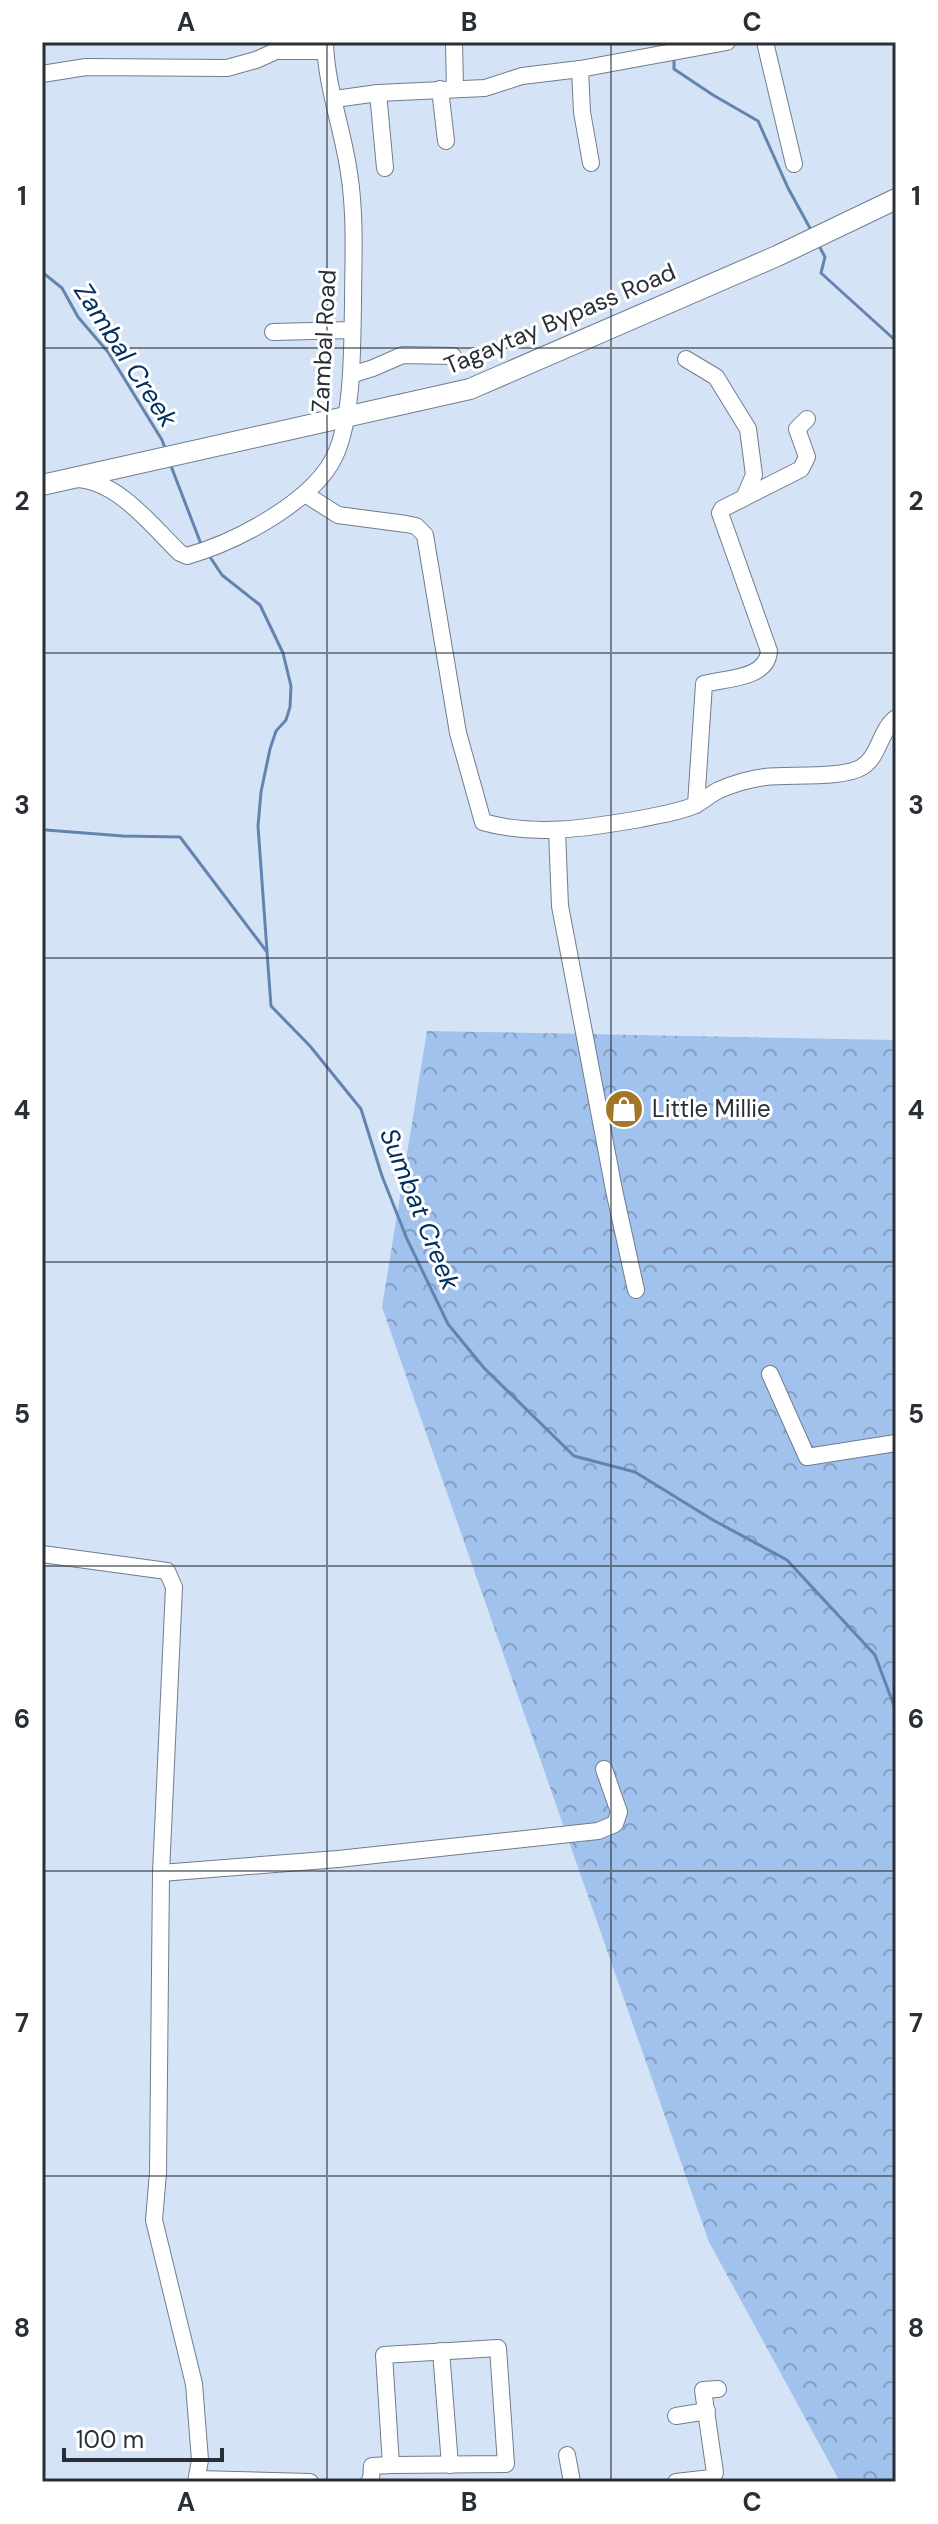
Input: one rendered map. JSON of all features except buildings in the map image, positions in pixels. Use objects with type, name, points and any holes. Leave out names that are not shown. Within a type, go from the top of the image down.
[{"type":"main road","name":"Tagaytay Bypass Road","points":[[42,485],[470,389],[777,256],[896,199]]},
{"type":"street","points":[[446,141],[447,88],[454,42]]},
{"type":"street","points":[[335,99],[378,93],[492,87],[522,76],[580,69],[727,42]]},
{"type":"street","points":[[765,42],[794,164]]},
{"type":"street","points":[[42,74],[86,67],[227,68],[276,51],[325,47]]},
{"type":"street","name":"Zambal Road","points":[[64,479],[101,484],[187,556],[277,515],[305,494],[334,459],[351,375],[353,211],[325,47]]},
{"type":"street","points":[[580,69],[582,112],[591,163]]},
{"type":"street","points":[[378,93],[385,168]]},
{"type":"street","points":[[273,332],[352,330]]},
{"type":"street","points":[[351,375],[403,355],[453,356]]},
{"type":"street","points":[[686,359],[716,377],[748,429],[754,475],[744,498]]},
{"type":"street","points":[[696,805],[704,684],[759,672],[768,662],[769,651],[748,586],[720,517],[722,509],[795,474],[805,464],[807,457],[797,429],[807,419]]},
{"type":"street","points":[[305,494],[338,515],[406,524],[422,530],[425,535],[458,733],[483,822],[557,831],[667,814],[696,805],[718,790],[745,781],[858,769],[867,764],[885,728],[896,718]]},
{"type":"street","points":[[557,831],[560,906],[636,1290]]},
{"type":"street","points":[[770,1374],[807,1457],[896,1443]]},
{"type":"street","points":[[42,1554],[167,1571],[172,1578],[161,1873],[159,2157],[154,2220],[194,2384],[200,2460],[197,2480],[310,2482]]},
{"type":"street","points":[[161,1873],[338,1859],[598,1831],[615,1824],[619,1818],[604,1769]]},
{"type":"street","points":[[369,2482],[372,2466],[506,2464],[498,2348],[384,2355],[391,2465]]},
{"type":"street","points":[[441,2351],[450,2465]]},
{"type":"street","points":[[676,2482],[711,2478],[715,2473],[703,2390],[718,2389]]},
{"type":"street","points":[[676,2416],[707,2411]]},
{"type":"street","points":[[567,2455],[572,2482]]},
{"type":"green space","points":[[427,1031],[896,1040],[896,2482],[840,2482],[709,2242],[382,1307]]},
{"type":"waterway","points":[[674,61],[674,69],[758,121],[811,230]]},
{"type":"waterway","points":[[818,244],[825,257],[821,273],[896,341]]},
{"type":"waterway","name":"Zambal Creek","points":[[42,272],[62,288],[78,317],[108,352],[166,451]]},
{"type":"waterway","name":"Zambal Creek","points":[[171,466],[201,544]]},
{"type":"waterway","name":"Zambal Creek","points":[[208,554],[222,575],[260,605],[283,653],[291,686],[290,707],[286,720],[276,731],[261,792],[258,826],[267,951]]},
{"type":"waterway","name":"Sumbat Creek","points":[[46,830],[180,837],[267,952],[271,1006],[310,1046],[361,1109],[382,1176],[407,1239],[448,1324],[484,1368],[574,1456],[635,1472],[713,1520],[787,1560],[875,1655],[896,1711]]},
{"type":"place","name":"Little Millie","points":[[624,1109]]}]
